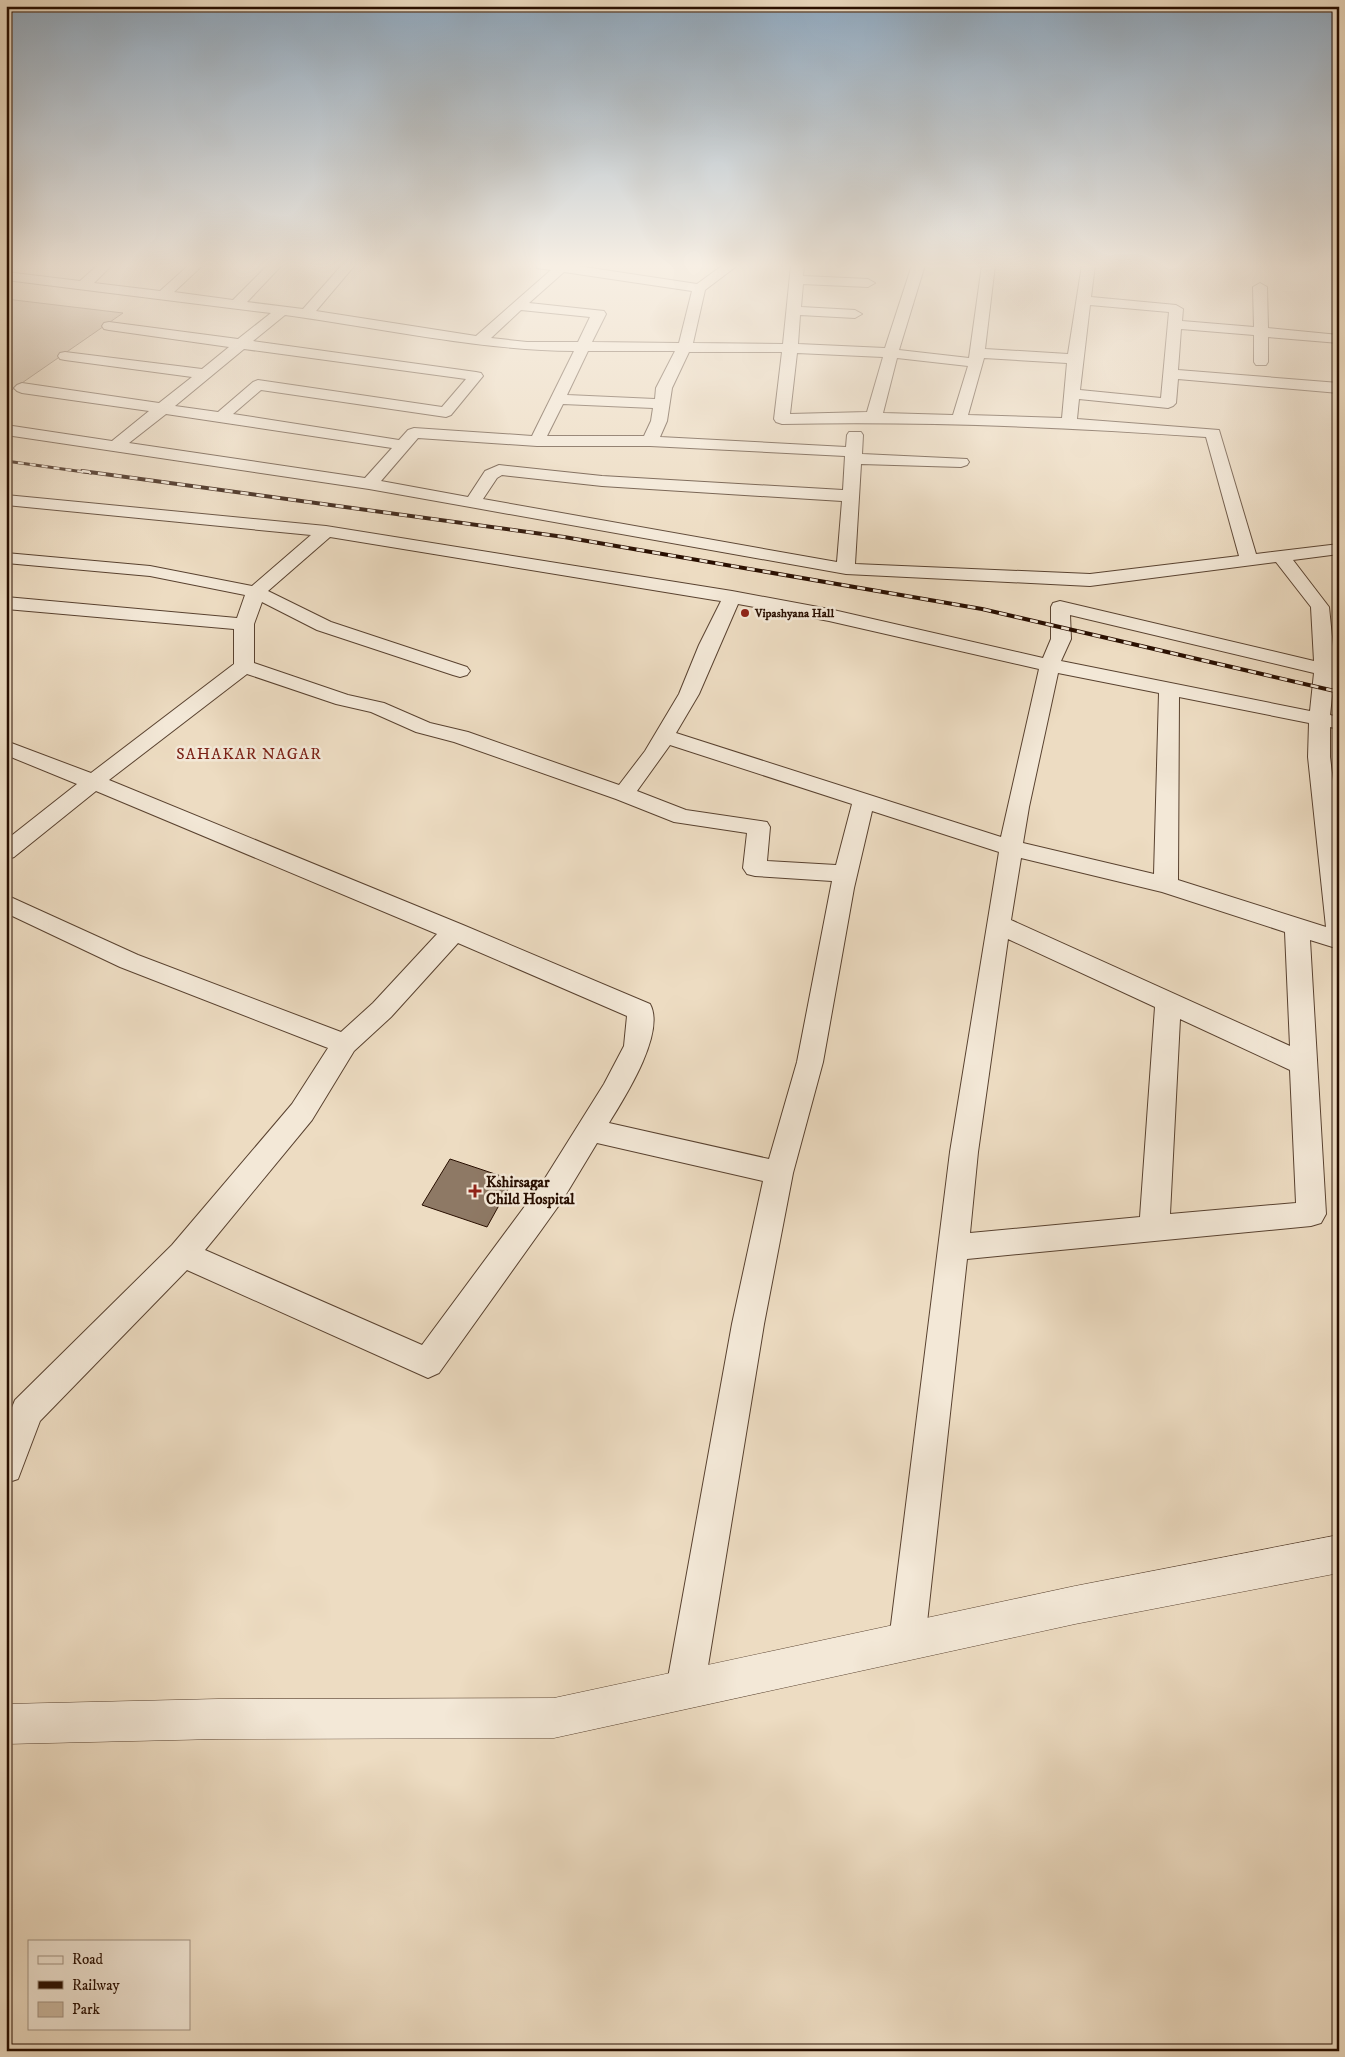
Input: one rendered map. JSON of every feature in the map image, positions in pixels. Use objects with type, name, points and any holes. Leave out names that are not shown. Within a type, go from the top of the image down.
[{"type":"street","points":[[104,361],[205,374]]},
{"type":"street","points":[[115,447],[221,361]]},
{"type":"street","points":[[220,417],[284,361]]},
{"type":"street","points":[[258,385],[446,412],[476,376],[362,361]]},
{"type":"street","points":[[537,441],[576,361]]},
{"type":"street","points":[[650,441],[659,422],[660,404],[664,388],[678,361]]},
{"type":"street","points":[[789,361],[782,419],[856,417],[1069,423],[1213,433],[1249,560]]},
{"type":"street","points":[[874,418],[889,361]]},
{"type":"street","points":[[959,420],[976,361]]},
{"type":"street","points":[[1069,423],[1075,361]]},
{"type":"street","points":[[1072,394],[1168,403],[1171,361]]},
{"type":"street","points":[[1170,374],[1339,388]]},
{"type":"street","points":[[22,388],[402,445]]},
{"type":"street","points":[[557,399],[660,404]]},
{"type":"street","points":[[846,569],[856,417]]},
{"type":"street","points":[[6,430],[369,484],[846,569],[1090,580],[1339,549]]},
{"type":"street","points":[[369,484],[414,433],[537,441],[650,441],[961,462]]},
{"type":"street","points":[[472,503],[491,475],[499,470],[512,439]]},
{"type":"street","points":[[499,470],[602,481],[851,496]]},
{"type":"street","points":[[6,500],[326,531],[732,597],[866,623],[1050,665],[1329,721]]},
{"type":"street","points":[[244,666],[244,624],[256,592],[326,531]]},
{"type":"street","points":[[1281,556],[1333,607],[1329,721],[1319,757],[1339,930]]},
{"type":"street","points":[[6,558],[150,571],[256,592],[324,626],[460,672]]},
{"type":"street","points":[[1015,577],[1060,607],[1332,671]]},
{"type":"street","points":[[907,1641],[964,1152],[998,924],[1011,848],[1050,665],[1061,639],[1060,607],[1079,580]]},
{"type":"street","points":[[624,794],[664,736],[688,694],[732,597]]},
{"type":"street","points":[[6,603],[244,624]]},
{"type":"street","points":[[6,852],[93,782],[244,666]]},
{"type":"street","points":[[244,666],[343,700],[377,707],[423,728],[461,737],[624,794],[682,817],[759,827],[755,868],[845,874]]},
{"type":"street","points":[[1166,885],[1168,689]]},
{"type":"street","points":[[664,736],[1011,848],[1166,885],[1339,940]]},
{"type":"street","points":[[6,747],[454,931],[641,1011],[637,1046],[590,1130],[552,1192],[428,1363],[183,1254]]},
{"type":"street","points":[[689,1688],[687,1678],[746,1334],[779,1173],[810,1062],[845,874],[864,800]]},
{"type":"street","points":[[6,902],[129,961],[345,1044]]},
{"type":"street","points":[[998,924],[1304,1064]]},
{"type":"street","points":[[954,1247],[1311,1214],[1297,927]]},
{"type":"street","points":[[6,1467],[27,1411],[183,1254],[302,1112],[345,1044],[382,1010],[454,931]]},
{"type":"street","points":[[1154,1229],[1168,1003]]},
{"type":"street","points":[[590,1130],[779,1173]]},
{"type":"street","points":[[6,1724],[228,1719],[554,1718],[1075,1605],[1339,1554]]},
{"type":"green space","points":[[6,361],[54,361],[6,394]]},
{"type":"building","points":[[450,1159],[513,1180],[487,1227],[422,1205]]},
{"type":"railway","points":[[6,461],[91,473]]},
{"type":"railway","points":[[82,471],[564,537],[982,609],[1339,692]]},
{"type":"place","name":"Vipashyana Hall","points":[[745,613]]},
{"type":"place","name":"Kshirsagar Child Hospital","points":[[475,1191]]},
{"type":"district","name":"SAHAKAR NAGAR","points":[[249,753]]}]
